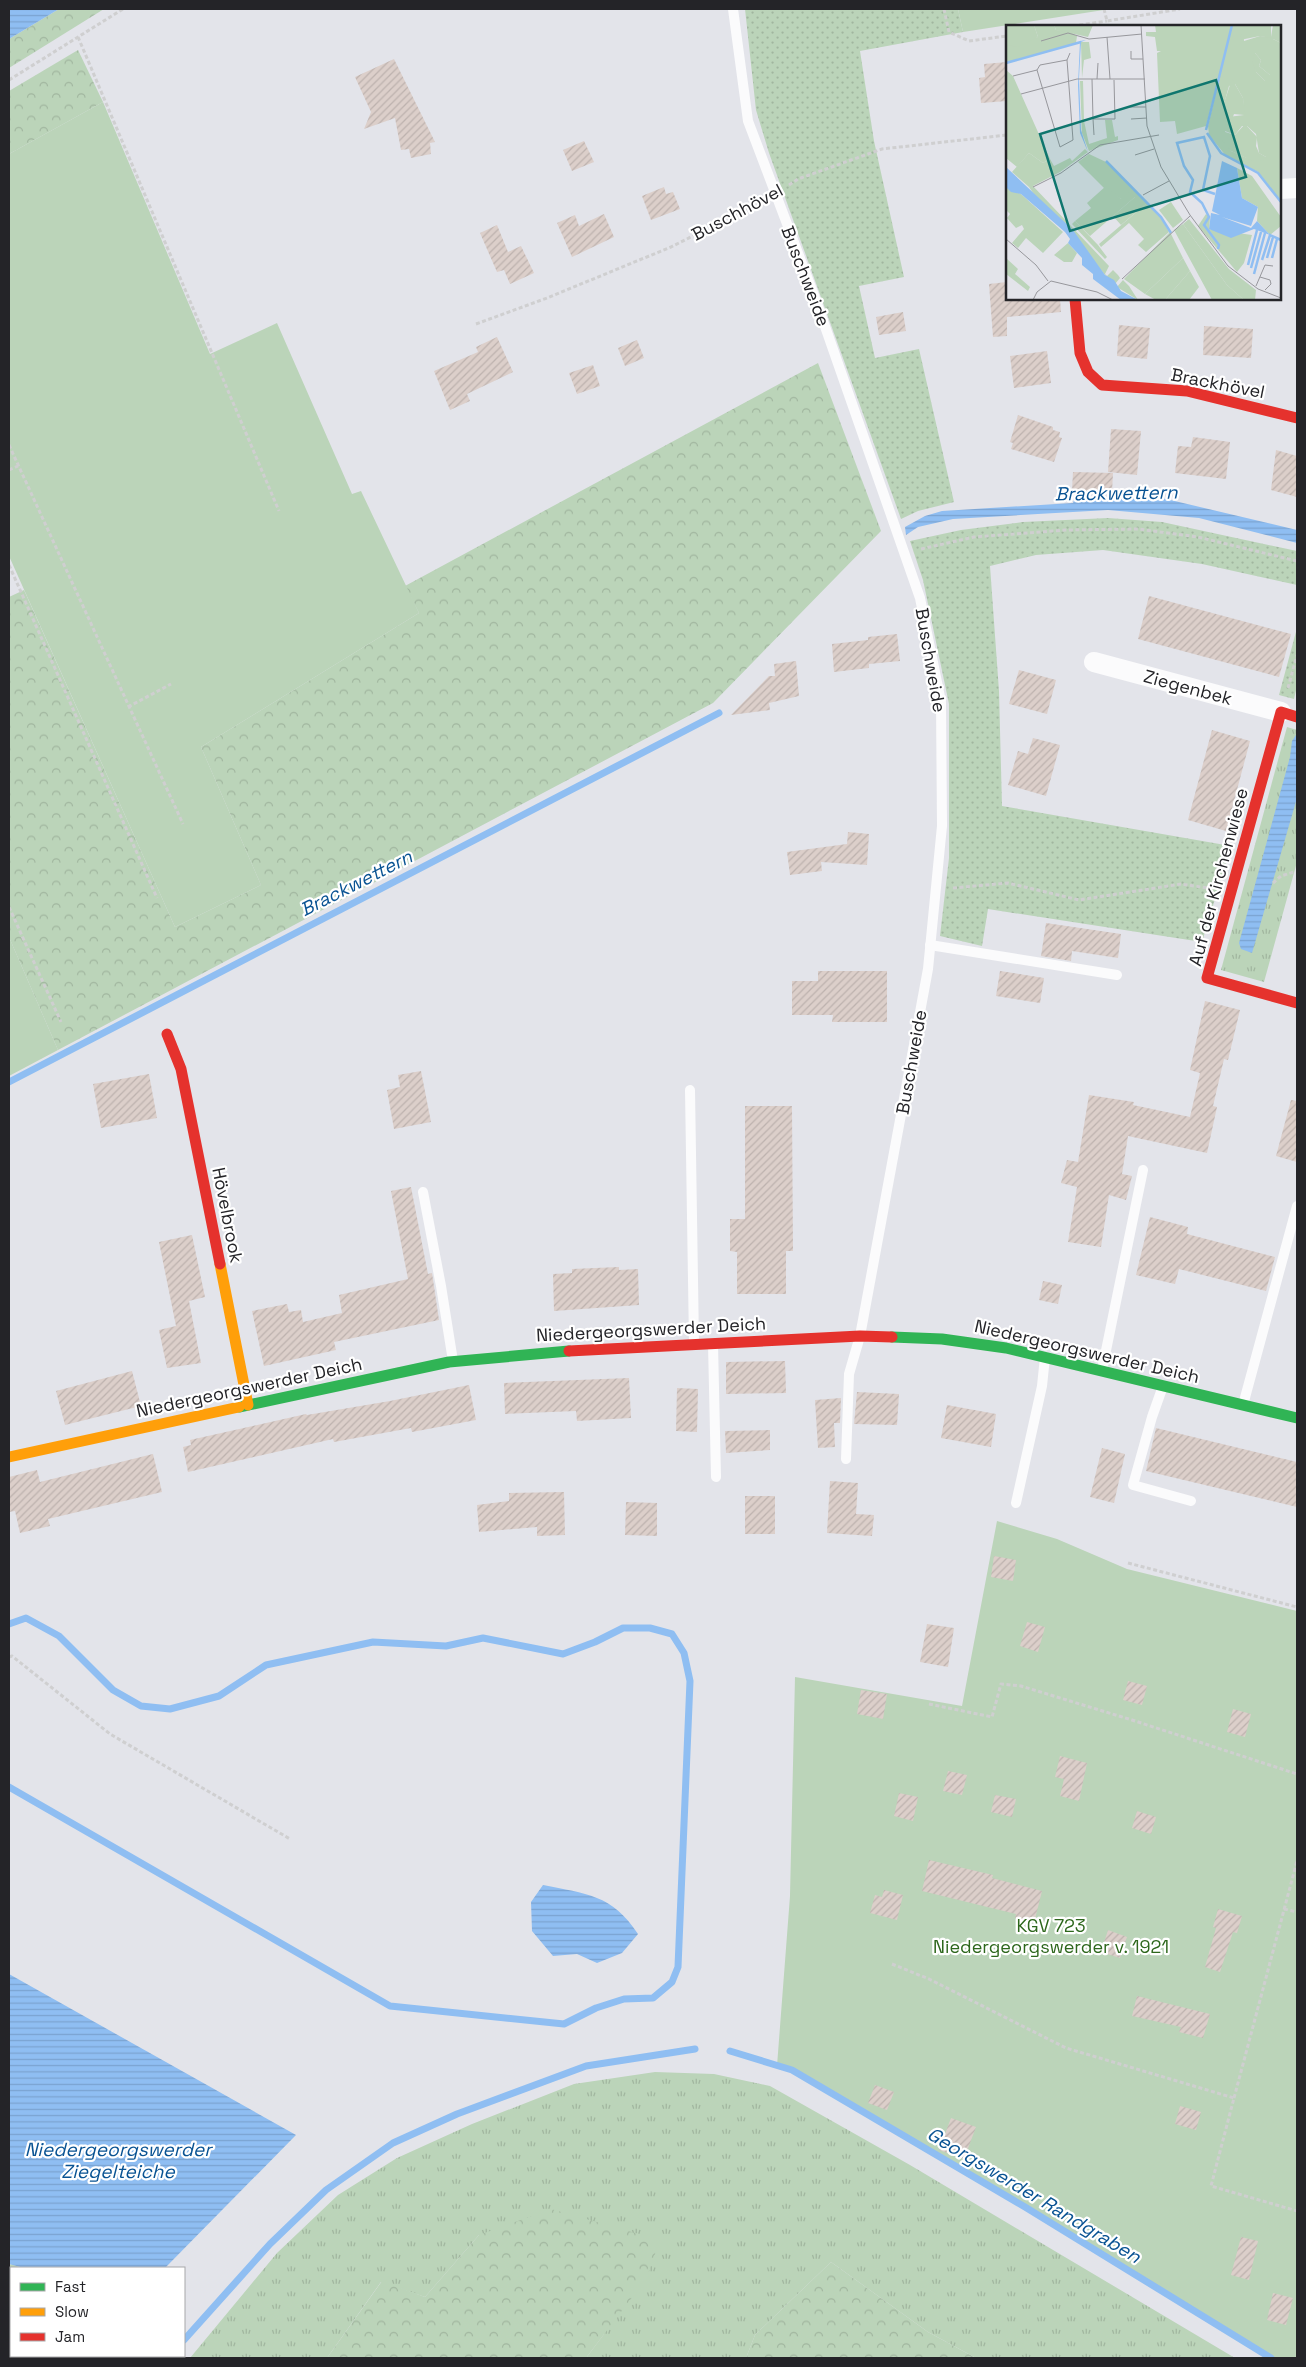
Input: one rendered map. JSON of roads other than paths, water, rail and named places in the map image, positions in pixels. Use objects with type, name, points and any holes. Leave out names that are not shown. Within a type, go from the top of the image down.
[{"type":"street","points":[[1281,190],[1297,188]]},
{"type":"street","name":"Brackhövel","points":[[1075,300],[1080,353],[1088,372],[1102,385],[1187,391],[1297,418]]},
{"type":"street","name":"Ziegenbek","points":[[1094,662],[1289,714]]},
{"type":"street","name":"Auf der Kirchenwiese","points":[[1289,714],[1230,894],[1207,978],[1297,1003]]},
{"type":"street","name":"Hövelbrook","points":[[167,1034],[181,1070],[248,1405]]},
{"type":"street","name":"Niedergeorgswerder Deich","points":[[9,1457],[453,1362],[524,1354],[860,1336],[942,1339],[1006,1348],[1297,1418]]},
{"type":"lane","name":"Buschweide","points":[[733,9],[748,121],[774,195],[814,295],[905,553],[920,598],[942,702],[942,826],[928,969],[860,1336],[849,1374],[846,1459]]},
{"type":"lane","points":[[930,945],[1117,975]]},
{"type":"lane","points":[[690,1090],[694,1344]]},
{"type":"lane","points":[[1102,1371],[1143,1170]]},
{"type":"lane","points":[[423,1192],[453,1362]]},
{"type":"lane","points":[[1243,1405],[1297,1206]]},
{"type":"lane","points":[[713,1343],[716,1477]]},
{"type":"lane","points":[[1016,1504],[1042,1386],[1045,1357]]},
{"type":"lane","points":[[1163,1385],[1133,1485],[1191,1502]]},
{"type":"water","points":[[9,9],[59,9],[9,39]]},
{"type":"water","points":[[1162,498],[1297,530],[1297,543],[1199,518],[1108,510],[953,519],[918,527],[906,535],[905,527],[925,516],[942,511],[1073,503],[1074,500]]},
{"type":"water","points":[[1296,735],[1297,798],[1252,953],[1241,949],[1239,943],[1290,757],[1292,741]]},
{"type":"water","points":[[543,1885],[585,1894],[608,1903],[628,1921],[638,1934],[622,1953],[597,1963],[577,1954],[553,1956],[532,1931],[531,1902]]},
{"type":"water","name":"Niedergeorgswerder Ziegelteiche","points":[[9,1974],[296,2135],[166,2267],[20,2267],[9,2264]]},
{"type":"waterway","name":"Brackwettern","points":[[9,1082],[719,713]]},
{"type":"waterway","points":[[9,1624],[26,1618],[59,1636],[113,1690],[141,1706],[170,1709],[219,1696],[266,1665],[373,1642],[446,1646],[483,1638],[563,1654],[595,1642],[623,1628],[650,1628],[672,1634],[684,1653],[690,1681],[678,1967],[672,1982],[653,1998],[624,1999],[596,2008],[564,2024],[390,2006],[9,1787]]},
{"type":"waterway","name":"Georgswerder Randgraben","points":[[185,2339],[270,2244],[326,2190],[393,2143],[457,2114],[586,2066],[695,2049]]},
{"type":"waterway","name":"Georgswerder Randgraben","points":[[730,2051],[792,2070],[1025,2207],[1271,2358]]},
{"type":"park label","name":"KGV 723 Niedergeorgswerder v. 1921","points":[[1051,1935]]}]
